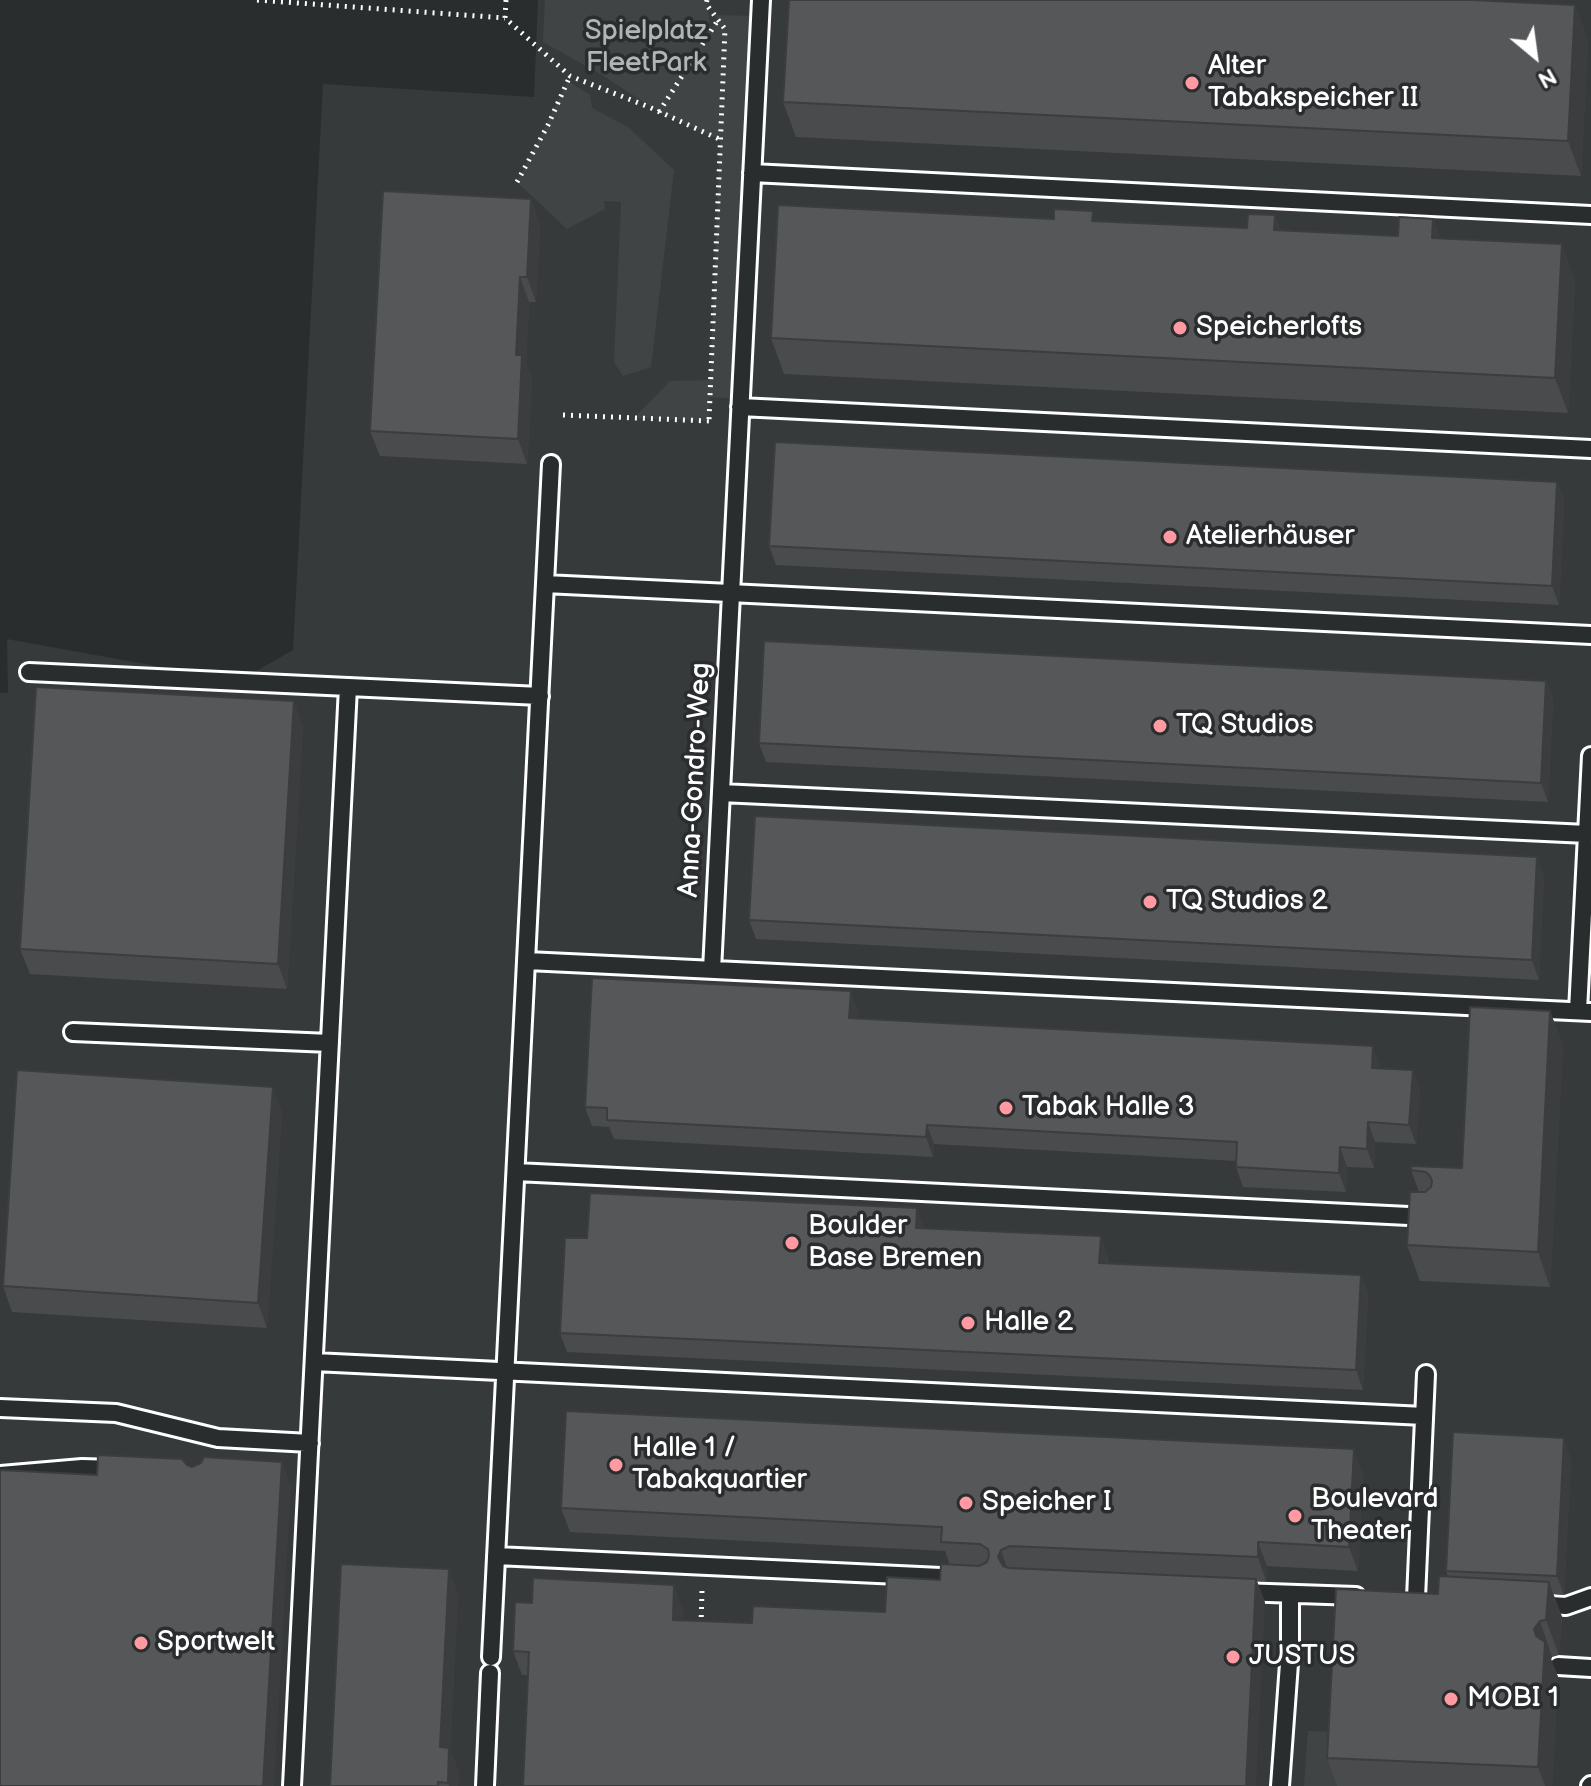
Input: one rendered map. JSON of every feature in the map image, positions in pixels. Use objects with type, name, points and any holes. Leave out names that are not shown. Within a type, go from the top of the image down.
[{"type":"lane","name":"Anna-Gondro-Weg","points":[[712,970],[761,0]]},
{"type":"lane","points":[[752,173],[1591,215]]},
{"type":"lane","points":[[740,407],[1591,449]]},
{"type":"lane","points":[[485,1786],[551,464]]},
{"type":"lane","points":[[545,584],[1591,635]]},
{"type":"lane","points":[[29,672],[540,696]]},
{"type":"lane","points":[[292,1786],[348,687]]},
{"type":"lane","points":[[527,961],[1585,1011],[1591,756]]},
{"type":"lane","points":[[721,793],[1587,834]]},
{"type":"lane","points":[[73,1032],[330,1043]]},
{"type":"lane","points":[[516,1172],[1434,1217]]},
{"type":"lane","points":[[314,1362],[1424,1416]]},
{"type":"lane","points":[[1416,1598],[1426,1374]]},
{"type":"lane","points":[[0,1408],[116,1413],[218,1438],[310,1443]]},
{"type":"lane","points":[[0,1475],[82,1468],[127,1470]]},
{"type":"lane","points":[[496,1556],[972,1579]]},
{"type":"lane","points":[[1217,1591],[1374,1597]]},
{"type":"lane","points":[[1280,1786],[1290,1650],[1290,1594]]},
{"type":"lane","points":[[1521,1603],[1566,1606],[1591,1597]]},
{"type":"lane","points":[[1558,1666],[1591,1668]]},
{"type":"path","points":[[257,0],[505,18],[570,76],[649,107],[720,140]]},
{"type":"path","points":[[505,18],[506,0]]},
{"type":"path","points":[[563,415],[709,421],[725,29],[706,4],[707,0]]},
{"type":"path","points":[[659,112],[718,20]]},
{"type":"path","points":[[517,182],[570,76]]},
{"type":"path","points":[[700,1639],[703,1566]]},
{"type":"shaded area","points":[[538,0],[1591,0],[1591,1786],[0,1786],[0,693],[8,693],[7,639],[239,681],[293,650],[323,84],[534,97]]},
{"type":"green space","name":"Spielplatz FleetPark","points":[[545,0],[707,0],[710,31],[718,20],[714,15],[760,16],[741,399],[710,397],[709,421],[634,418],[670,381],[710,380],[720,140],[659,112],[543,42]]},
{"type":"green space","points":[[568,81],[590,95],[592,108],[628,127],[674,170],[651,367],[623,376],[614,362],[621,202],[604,201],[605,209],[567,229],[517,182]]},
{"type":"green space","points":[[1308,1731],[1343,1732],[1340,1786],[1304,1786]]},
{"type":"building","name":"Alter Tabakspeicher II","points":[[789,0],[1471,0],[1575,5],[1568,141],[783,102]]},
{"type":"building","points":[[383,191],[531,199],[527,277],[520,277],[516,355],[522,355],[518,439],[370,431]]},
{"type":"building","name":"Speicherlofts","points":[[778,205],[1054,219],[1054,209],[1093,211],[1092,221],[1247,228],[1248,214],[1275,215],[1274,230],[1398,236],[1399,217],[1433,219],[1432,238],[1562,244],[1555,378],[771,338]]},
{"type":"building","name":"Atelierhäuser","points":[[775,442],[1557,482],[1552,586],[769,546]]},
{"type":"building","name":"TQ Studios","points":[[764,641],[1546,681],[1541,783],[759,743]]},
{"type":"building","points":[[36,687],[294,701],[278,964],[20,949]]},
{"type":"building","name":"TQ Studios 2","points":[[755,816],[1537,857],[1532,960],[749,920]]},
{"type":"building","name":"Tabak Halle 3","points":[[592,978],[851,991],[849,1018],[1373,1046],[1372,1068],[1413,1070],[1409,1125],[1368,1122],[1367,1149],[1340,1147],[1339,1173],[1236,1167],[1237,1142],[927,1125],[926,1137],[607,1120],[607,1108],[585,1107]]},
{"type":"building","points":[[1470,1007],[1550,1011],[1538,1252],[1407,1245],[1410,1192],[1425,1192],[1432,1181],[1426,1172],[1411,1170],[1411,1166],[1462,1168]]},
{"type":"building","points":[[17,1070],[273,1087],[258,1303],[3,1286]]},
{"type":"building","name":"Halle 2","points":[[590,1193],[917,1208],[916,1228],[1101,1236],[1099,1263],[1361,1275],[1356,1370],[560,1333],[565,1238],[587,1238]]},
{"type":"building","points":[[566,1411],[1354,1449],[1349,1547],[1258,1542],[1258,1557],[1010,1546],[1001,1550],[998,1557],[1003,1566],[1009,1568],[1256,1579],[1246,1786],[523,1786],[529,1652],[513,1651],[515,1602],[532,1603],[533,1578],[674,1585],[673,1620],[752,1623],[753,1606],[885,1612],[887,1577],[940,1580],[941,1564],[979,1566],[987,1562],[989,1556],[988,1549],[980,1544],[941,1542],[942,1527],[561,1508]]},
{"type":"building","points":[[1453,1432],[1564,1438],[1557,1576],[1446,1571]]},
{"type":"building","name":"Sportwelt","points":[[98,1455],[182,1459],[192,1467],[201,1463],[204,1457],[282,1462],[263,1786],[0,1786],[0,1470],[97,1475]]},
{"type":"building","points":[[341,1564],[449,1569],[440,1747],[449,1748],[448,1783],[438,1782],[438,1786],[330,1786]]},
{"type":"building","name":"MOBI 1","points":[[1439,1576],[1549,1582],[1546,1620],[1540,1621],[1534,1629],[1536,1636],[1545,1642],[1538,1767],[1327,1758],[1336,1589],[1438,1594]]},
{"type":"place","name":"Alter Tabakspeicher II","points":[[1192,83]]},
{"type":"place","name":"Speicherlofts","points":[[1180,328]]},
{"type":"place","name":"Atelierhäuser","points":[[1170,537]]},
{"type":"place","name":"TQ Studios","points":[[1160,726]]},
{"type":"place","name":"TQ Studios 2","points":[[1150,902]]},
{"type":"place","name":"Tabak Halle 3","points":[[1006,1108]]},
{"type":"place","name":"Boulder Base Bremen","points":[[792,1243]]},
{"type":"place","name":"Halle 2","points":[[968,1323]]},
{"type":"place","name":"Halle 1 / Tabakquartier","points":[[616,1465]]},
{"type":"place","name":"Speicher I","points":[[966,1503]]},
{"type":"place","name":"Boulevard Theater","points":[[1295,1516]]},
{"type":"place","name":"Sportwelt","points":[[141,1643]]},
{"type":"place","name":"JUSTUS","points":[[1233,1657]]},
{"type":"place","name":"MOBI 1","points":[[1451,1699]]}]
